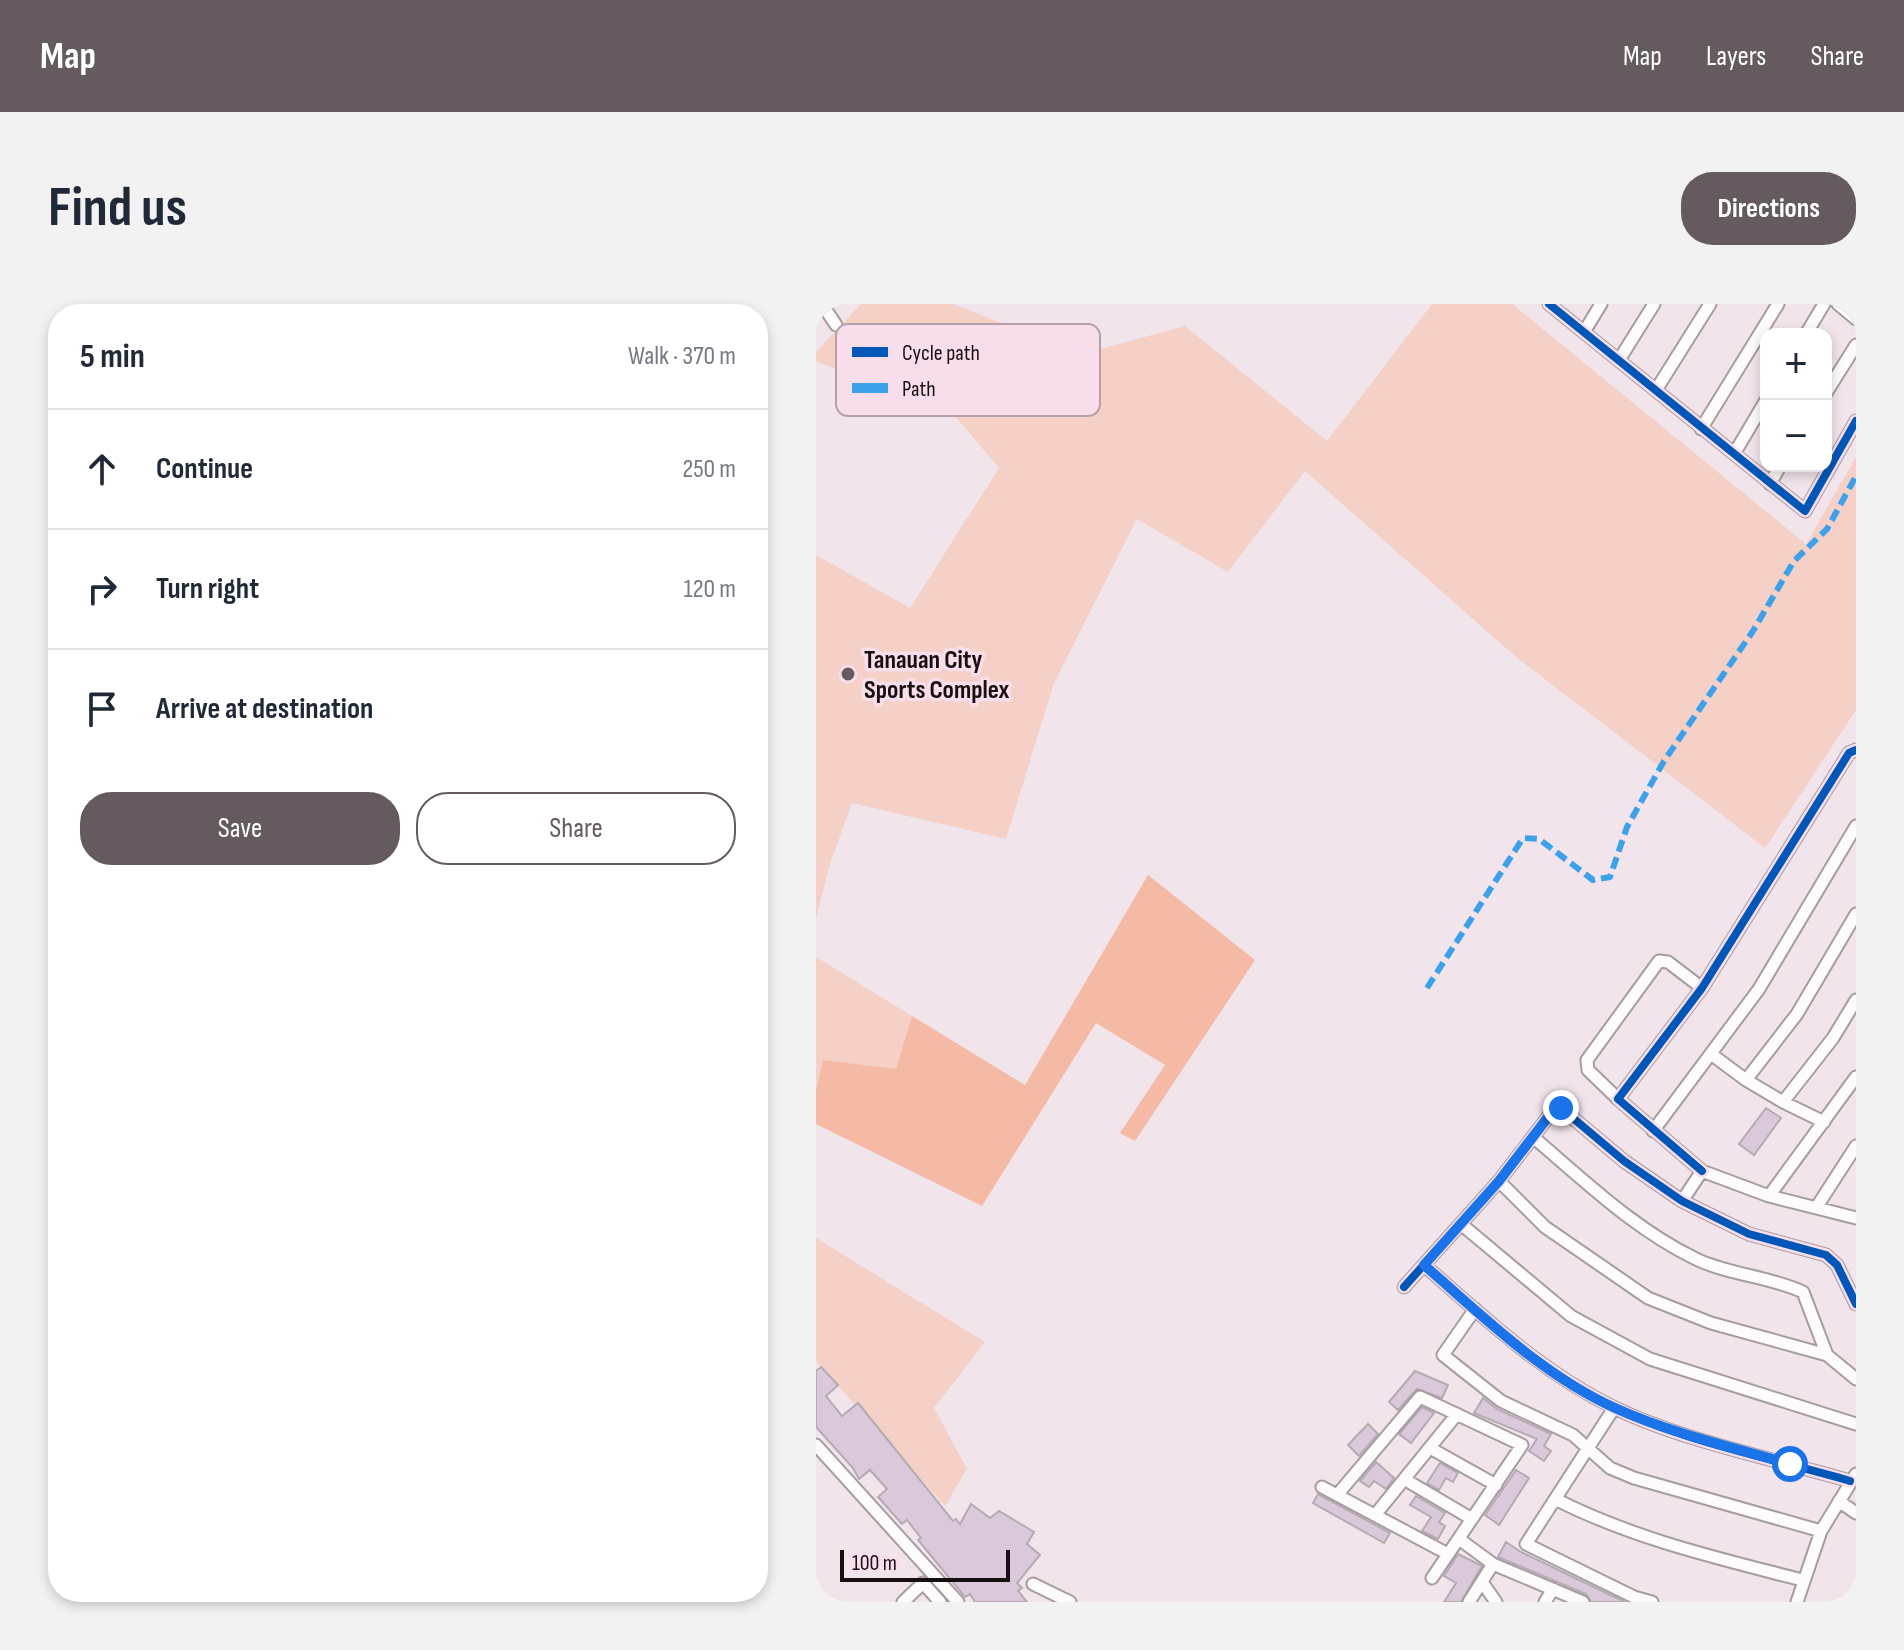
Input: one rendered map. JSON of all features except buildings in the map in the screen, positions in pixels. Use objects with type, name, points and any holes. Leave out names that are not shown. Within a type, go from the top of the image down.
[{"type":"street","points":[[822,304],[836,325]]},
{"type":"street","points":[[1550,304],[1805,511],[1856,421]]},
{"type":"street","points":[[1584,332],[1601,304]]},
{"type":"street","points":[[1619,360],[1654,304]]},
{"type":"street","points":[[1656,390],[1710,304]]},
{"type":"street","points":[[1701,429],[1778,304]]},
{"type":"street","points":[[1810,328],[1824,304]]},
{"type":"street","points":[[1838,304],[1856,319]]},
{"type":"street","points":[[1832,383],[1856,345]]},
{"type":"street","points":[[1734,454],[1760,410]]},
{"type":"street","points":[[1770,484],[1777,472]]},
{"type":"street","points":[[1618,1099],[1702,988],[1849,753],[1856,750]]},
{"type":"street","points":[[1653,1131],[1759,989],[1856,826]]},
{"type":"street","points":[[1746,1080],[1797,1014],[1856,914]]},
{"type":"street","points":[[1702,988],[1668,962],[1659,961],[1587,1060],[1588,1070],[1653,1131],[1702,1171],[1769,1196],[1856,1218]]},
{"type":"street","points":[[1783,1102],[1833,1038],[1856,1000]]},
{"type":"street","points":[[1711,1054],[1746,1080],[1824,1122]]},
{"type":"street","points":[[1769,1196],[1856,1077]]},
{"type":"street","points":[[1404,1287],[1499,1181],[1555,1108],[1561,1108],[1624,1161],[1682,1201],[1749,1234],[1826,1255],[1837,1265],[1856,1304]]},
{"type":"street","points":[[1533,1137],[1648,1232],[1699,1260],[1782,1282],[1803,1292],[1827,1355]]},
{"type":"street","points":[[1816,1208],[1856,1146]]},
{"type":"street","points":[[1682,1201],[1702,1171]]},
{"type":"street","points":[[1499,1181],[1545,1227],[1648,1298],[1711,1323],[1827,1355],[1856,1379]]},
{"type":"street","points":[[1461,1224],[1571,1316],[1650,1359],[1856,1424]]},
{"type":"street","points":[[1424,1265],[1550,1370],[1614,1408],[1668,1428],[1853,1478],[1821,1531],[1797,1602]]},
{"type":"street","points":[[1475,1309],[1443,1350],[1444,1358],[1501,1401],[1573,1435],[1610,1468],[1634,1478],[1821,1531]]},
{"type":"street","points":[[1337,1495],[1420,1397],[1522,1445],[1432,1578]]},
{"type":"street","points":[[1614,1408],[1590,1448],[1525,1540],[1529,1548],[1632,1600],[1652,1602]]},
{"type":"street","points":[[1375,1515],[1457,1414]]},
{"type":"street","points":[[816,1445],[958,1602]]},
{"type":"street","points":[[1430,1448],[1496,1485]]},
{"type":"street","points":[[1404,1479],[1472,1519]]},
{"type":"street","points":[[1322,1487],[1448,1554]]},
{"type":"street","points":[[1555,1499],[1601,1522],[1665,1544],[1802,1580]]},
{"type":"street","points":[[1839,1501],[1856,1513]]},
{"type":"street","points":[[1459,1539],[1493,1564],[1583,1602]]},
{"type":"street","points":[[1469,1602],[1493,1564]]},
{"type":"street","points":[[1482,1582],[1496,1602]]},
{"type":"street","points":[[903,1602],[923,1583],[933,1600]]},
{"type":"street","points":[[1033,1584],[1070,1602]]},
{"type":"street","points":[[1545,1602],[1553,1589]]},
{"type":"shaded area","points":[[861,304],[953,304],[1005,324],[842,324]]},
{"type":"shaded area","points":[[1432,304],[1512,304],[1806,544],[1856,457],[1856,710],[1765,848],[1515,656],[1305,471],[1228,572],[1137,519],[1054,683],[1006,839],[852,803],[829,867],[816,919],[816,555],[910,608],[999,468],[955,416],[1100,416],[1100,349],[1185,326],[1327,441]]},
{"type":"shaded area","points":[[836,331],[836,369],[816,361],[816,352]]},
{"type":"shaded area","points":[[1148,875],[1255,960],[1135,1141],[1120,1133],[1165,1065],[1096,1023],[982,1206],[816,1124],[816,1090],[823,1060],[896,1069],[912,1016],[1025,1085]]},
{"type":"shaded area","points":[[816,957],[912,1016],[896,1070],[823,1060],[816,1090]]},
{"type":"shaded area","points":[[816,1238],[985,1342],[934,1408],[967,1469],[945,1506],[816,1361]]},
{"type":"marked path","points":[[1427,988],[1523,838],[1539,839],[1593,880],[1610,877],[1627,827],[1664,761],[1753,631],[1794,561],[1827,529],[1856,476]]},
{"type":"cycle path","points":[[1549,304],[1805,511],[1856,421]]},
{"type":"cycle path","points":[[1702,1171],[1618,1099],[1702,988],[1849,753],[1856,750]]},
{"type":"cycle path","points":[[1404,1287],[1499,1181],[1555,1108],[1561,1108],[1624,1161],[1682,1201],[1749,1234],[1826,1255],[1837,1265],[1856,1304]]},
{"type":"cycle path","points":[[1424,1265],[1537,1360],[1613,1407],[1699,1440],[1850,1481]]},
{"type":"place","name":"Tanauan City Sports Complex","points":[[848,674]]},
{"type":"route","points":[[1561,1108],[1555,1108],[1499,1181],[1424,1265],[1519,1348],[1560,1377],[1614,1408],[1668,1428],[1790,1464]]}]
